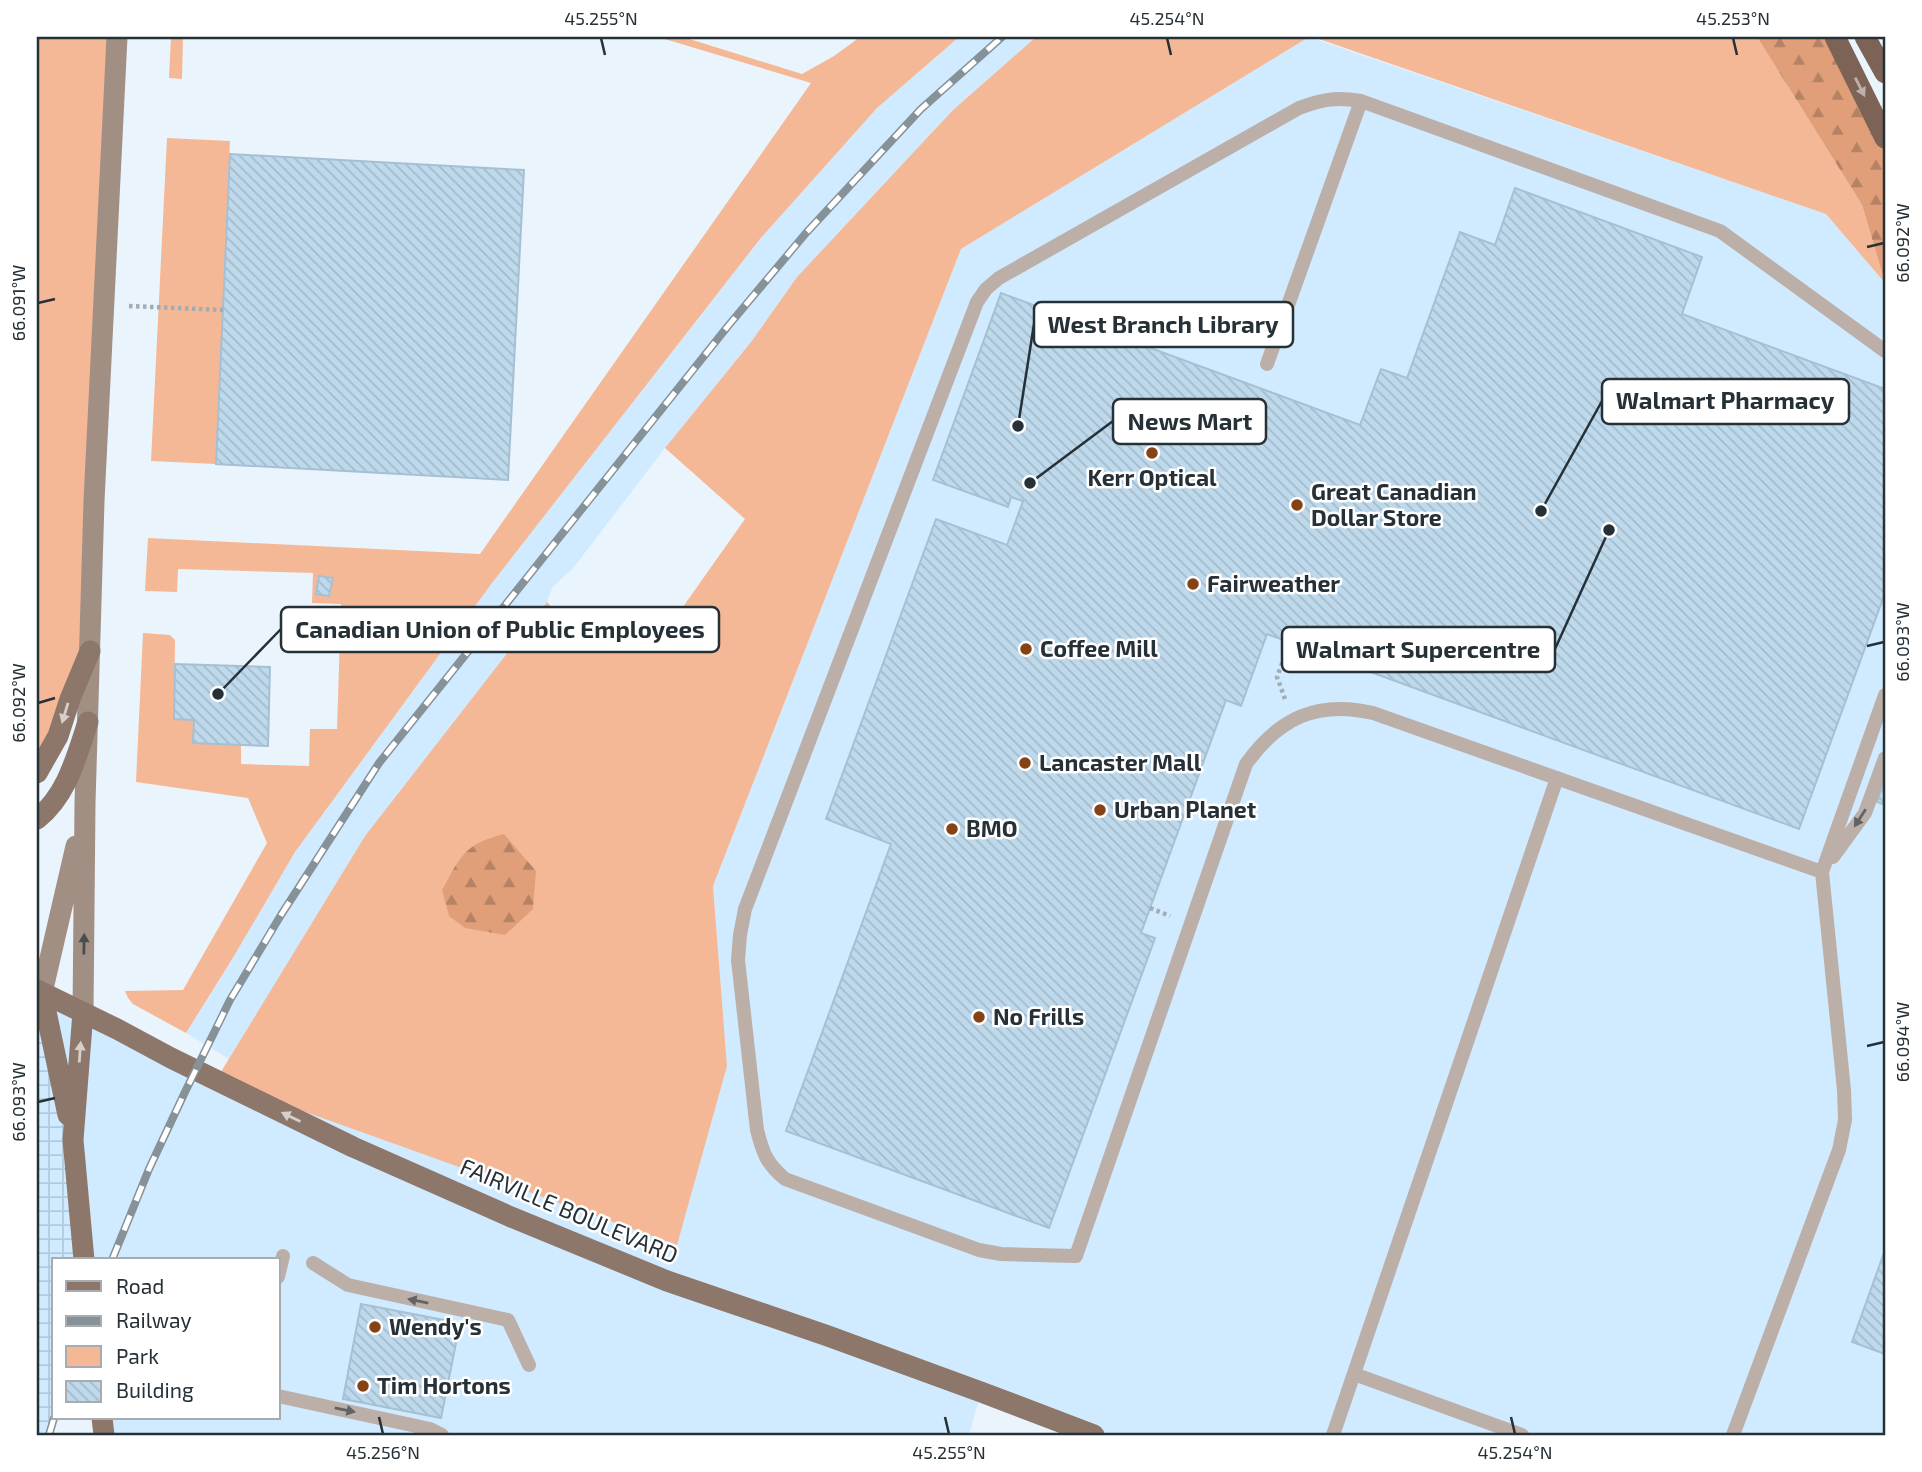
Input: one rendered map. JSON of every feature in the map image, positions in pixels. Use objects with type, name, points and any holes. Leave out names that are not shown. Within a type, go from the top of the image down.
[{"type":"highway","points":[[1835,37],[1885,138]]},
{"type":"highway","points":[[1865,37],[1885,72]]},
{"type":"main road","points":[[37,773],[58,736],[90,651]]},
{"type":"main road","points":[[37,820],[48,810],[71,776],[88,722]]},
{"type":"main road","points":[[40,992],[73,1140],[84,1258]]},
{"type":"main road","name":"FAIRVILLE BOULEVARD","points":[[40,992],[353,1147],[511,1217],[667,1281],[841,1340],[1094,1435]]},
{"type":"main road","points":[[73,1140],[83,1012]]},
{"type":"street","points":[[83,1012],[85,803],[94,501],[117,37]]},
{"type":"street","points":[[40,992],[85,803]]},
{"type":"lane","points":[[1822,872],[1364,711],[1335,708],[1314,712],[1273,732],[1247,764],[1076,1256],[1001,1254],[979,1250],[785,1179],[772,1168],[762,1150],[757,1130],[738,960],[745,909],[977,302],[986,289],[999,278],[1299,108],[1320,100],[1341,98],[1361,101],[1720,231],[1885,351]]},
{"type":"lane","points":[[1267,364],[1361,101]]},
{"type":"lane","points":[[1733,1435],[1839,1150],[1844,1120],[1844,1090],[1822,872],[1885,695]]},
{"type":"lane","points":[[1822,872],[1865,813],[1885,758]]},
{"type":"lane","points":[[1333,1435],[1557,778]]},
{"type":"lane","points":[[280,1269],[283,1256]]},
{"type":"lane","points":[[313,1263],[348,1285],[508,1320],[529,1365]]},
{"type":"lane","points":[[1354,1374],[1522,1435]]},
{"type":"lane","points":[[280,1396],[430,1429],[442,1435]]},
{"type":"path","points":[[104,305],[223,310]]},
{"type":"path","points":[[1124,338],[1131,315]]},
{"type":"path","points":[[1290,642],[1277,677],[1293,720]]},
{"type":"shaded area","points":[[959,37],[1036,37],[953,110],[797,277],[751,342],[574,567],[552,588],[547,602],[365,836],[229,1059],[186,1033],[295,852],[492,583],[760,239],[877,108]]},
{"type":"shaded area","points":[[1309,37],[1826,214],[1885,283],[1885,1435],[1094,1435],[981,1392],[969,1435],[104,1435],[102,1420],[280,1420],[280,1258],[84,1258],[42,993],[216,1080],[727,1066],[713,886],[961,249]]},
{"type":"shaded area","points":[[37,990],[73,1140],[84,1258],[52,1258],[53,1420],[49,1435],[37,1435]]},
{"type":"green space","points":[[37,37],[117,37],[90,651],[37,773]]},
{"type":"green space","points":[[171,37],[183,37],[182,79],[169,78]]},
{"type":"green space","points":[[658,37],[683,37],[802,74],[860,37],[959,37],[877,108],[760,239],[492,583],[295,852],[186,1033],[133,1004],[125,991],[183,990],[267,843],[248,798],[136,782],[143,633],[170,635],[175,640],[174,719],[194,720],[194,743],[241,745],[241,764],[309,766],[310,729],[337,729],[341,604],[312,603],[313,573],[178,569],[177,592],[145,591],[148,538],[480,554],[811,83]]},
{"type":"green space","points":[[1036,37],[1309,37],[961,249],[713,886],[727,1066],[677,1245],[216,1080],[365,836],[547,602],[557,614],[586,622],[631,614],[661,638],[745,519],[665,448],[751,342],[797,277],[953,110]]},
{"type":"green space","points":[[1313,37],[1757,37],[1862,205],[1885,283],[1826,214]]},
{"type":"green space","points":[[1757,37],[1832,37],[1885,138],[1885,283],[1862,205]]},
{"type":"green space","points":[[167,138],[230,141],[216,464],[151,461]]},
{"type":"green space","points":[[504,834],[536,871],[533,909],[505,935],[465,928],[449,916],[442,890],[465,853],[480,842]]},
{"type":"building","points":[[230,154],[524,170],[508,480],[216,464]]},
{"type":"building","name":"Lancaster Mall","points":[[1515,188],[1702,257],[1682,314],[1885,389],[1885,593],[1799,829],[1267,634],[1241,706],[1226,700],[1141,933],[1155,938],[1049,1228],[786,1131],[891,844],[826,819],[936,519],[1007,545],[1023,501],[1011,497],[1008,507],[933,480],[1001,293],[1360,425],[1381,369],[1407,378],[1460,232],[1495,245]]},
{"type":"building","points":[[319,576],[333,578],[329,596],[316,594]]},
{"type":"building","points":[[175,664],[270,667],[268,746],[193,743],[194,720],[174,719]]},
{"type":"building","points":[[1885,778],[1885,805],[1877,802]]},
{"type":"building","points":[[1885,1250],[1885,1354],[1852,1342]]},
{"type":"building","points":[[361,1304],[460,1323],[441,1418],[343,1399]]},
{"type":"railway","points":[[113,1258],[149,1169],[230,1000],[379,763],[728,326],[806,233],[921,109],[1002,37]]},
{"type":"railway","points":[[49,1435],[53,1420]]},
{"type":"place","name":"West Branch Library","points":[[1018,426]]},
{"type":"place","name":"Kerr Optical","points":[[1152,453]]},
{"type":"place","name":"News Mart","points":[[1030,483]]},
{"type":"place","name":"Great Canadian Dollar Store","points":[[1297,505]]},
{"type":"place","name":"Walmart Pharmacy","points":[[1541,511]]},
{"type":"place","name":"Walmart Supercentre","points":[[1609,530]]},
{"type":"place","name":"Fairweather","points":[[1193,584]]},
{"type":"place","name":"Coffee Mill","points":[[1026,649]]},
{"type":"place","name":"Canadian Union of Public Employees","points":[[218,694]]},
{"type":"place","name":"Lancaster Mall","points":[[1025,763]]},
{"type":"place","name":"Urban Planet","points":[[1100,810]]},
{"type":"place","name":"BMO","points":[[952,829]]},
{"type":"place","name":"No Frills","points":[[979,1017]]},
{"type":"place","name":"Wendy's","points":[[375,1327]]},
{"type":"place","name":"Tim Hortons","points":[[363,1386]]}]
